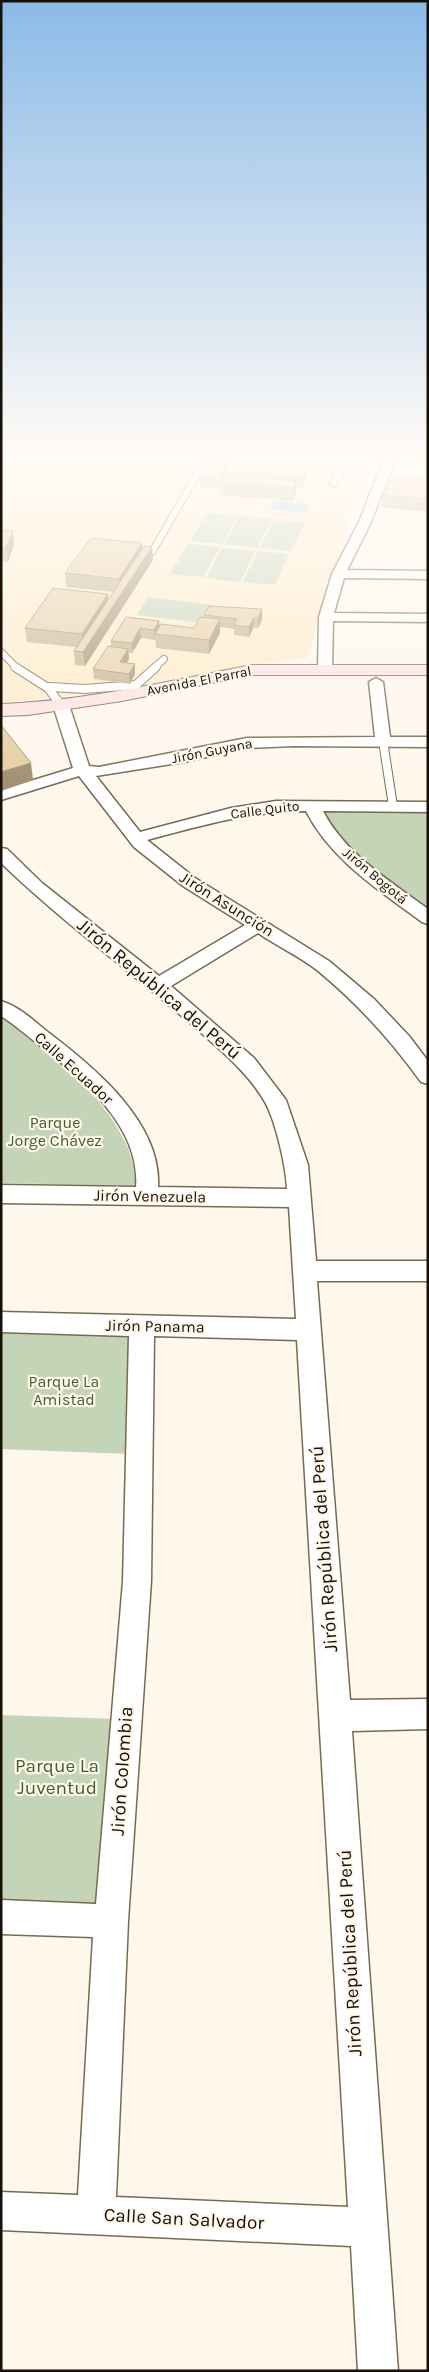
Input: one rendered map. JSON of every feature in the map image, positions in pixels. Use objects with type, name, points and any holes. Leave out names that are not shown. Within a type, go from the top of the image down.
[{"type":"street","points":[[325,669],[326,616],[339,574],[344,564]]},
{"type":"street","points":[[339,574],[428,576]]},
{"type":"street","points":[[326,616],[428,618]]},
{"type":"street","name":"Avenida El Parral","points":[[1,710],[63,710],[232,673],[273,669],[428,670]]},
{"type":"street","name":"Avenida El Parral","points":[[1,718],[252,682],[428,682]]},
{"type":"street","points":[[376,682],[383,741]]},
{"type":"street","name":"Jirón Asunción","points":[[63,710],[82,770],[136,838],[189,882],[322,965],[367,1004],[402,1041],[428,1077]]},
{"type":"street","name":"Jirón Guyana","points":[[1,795],[82,770],[107,770],[184,757],[247,743],[428,742]]},
{"type":"street","name":"Jirón Bogotá","points":[[311,805],[326,831],[349,857],[377,881],[428,918]]},
{"type":"street","name":"Calle Quito","points":[[136,838],[231,813],[276,806],[428,807]]},
{"type":"street","name":"Jirón República del Perú","points":[[1,853],[36,887],[158,986],[247,1063],[275,1100],[296,1165],[336,1716],[367,2227],[378,2371]]},
{"type":"street","points":[[158,986],[260,925]]},
{"type":"street","name":"Calle Ecuador","points":[[1,1008],[11,1013],[100,1086],[124,1114],[138,1141],[147,1171],[146,1196]]},
{"type":"street","name":"Jirón Venezuela","points":[[1,1194],[299,1198]]},
{"type":"street","points":[[305,1271],[428,1271]]},
{"type":"street","name":"Jirón Panama","points":[[1,1322],[309,1330]]},
{"type":"street","name":"Jirón Colombia","points":[[96,2215],[112,1921],[136,1581],[142,1327]]},
{"type":"street","points":[[336,1716],[428,1714]]},
{"type":"street","points":[[1,1917],[112,1921]]},
{"type":"street","name":"Calle San Salvador","points":[[1,2212],[367,2227]]},
{"type":"lane","points":[[1,652],[7,662],[50,687],[85,689],[136,685],[164,659]]},
{"type":"lane","points":[[50,687],[63,710]]},
{"type":"lane","points":[[383,741],[393,806]]},
{"type":"shaded area","points":[[1,564],[336,564],[307,658],[248,665],[164,683],[32,700],[1,702]]},
{"type":"green space","points":[[176,564],[211,564],[203,577],[170,574]]},
{"type":"green space","points":[[214,564],[249,564],[240,582],[206,578]]},
{"type":"green space","points":[[252,564],[285,564],[275,585],[243,582]]},
{"type":"green space","points":[[148,597],[212,605],[202,623],[137,615]]},
{"type":"green space","points":[[321,809],[428,811],[428,910],[361,858],[334,832]]},
{"type":"green space","name":"Parque Jorge Chávez","points":[[1,1017],[54,1058],[87,1088],[101,1105],[114,1123],[127,1147],[139,1186],[1,1183]]},
{"type":"green space","name":"Parque La Amistad","points":[[1,1329],[133,1332],[130,1454],[1,1449]]},
{"type":"green space","name":"Parque La Juventud","points":[[1,1715],[120,1719],[103,1904],[1,1901]]},
{"type":"building","points":[[72,564],[129,564],[119,579],[65,573]]},
{"type":"building","points":[[132,564],[141,564],[83,652],[74,651]]},
{"type":"building","points":[[53,588],[108,594],[82,634],[25,628]]},
{"type":"building","points":[[209,606],[262,609],[258,618],[254,618],[249,627],[234,625],[237,619],[204,615]]},
{"type":"building","points":[[126,617],[159,621],[154,630],[140,628],[132,643],[111,641]]},
{"type":"building","points":[[200,617],[220,619],[209,640],[155,634],[161,624],[194,628]]},
{"type":"building","points":[[108,646],[128,649],[120,662],[135,664],[129,674],[93,669]]},
{"type":"building","points":[[1,725],[31,763],[1,772]]}]
